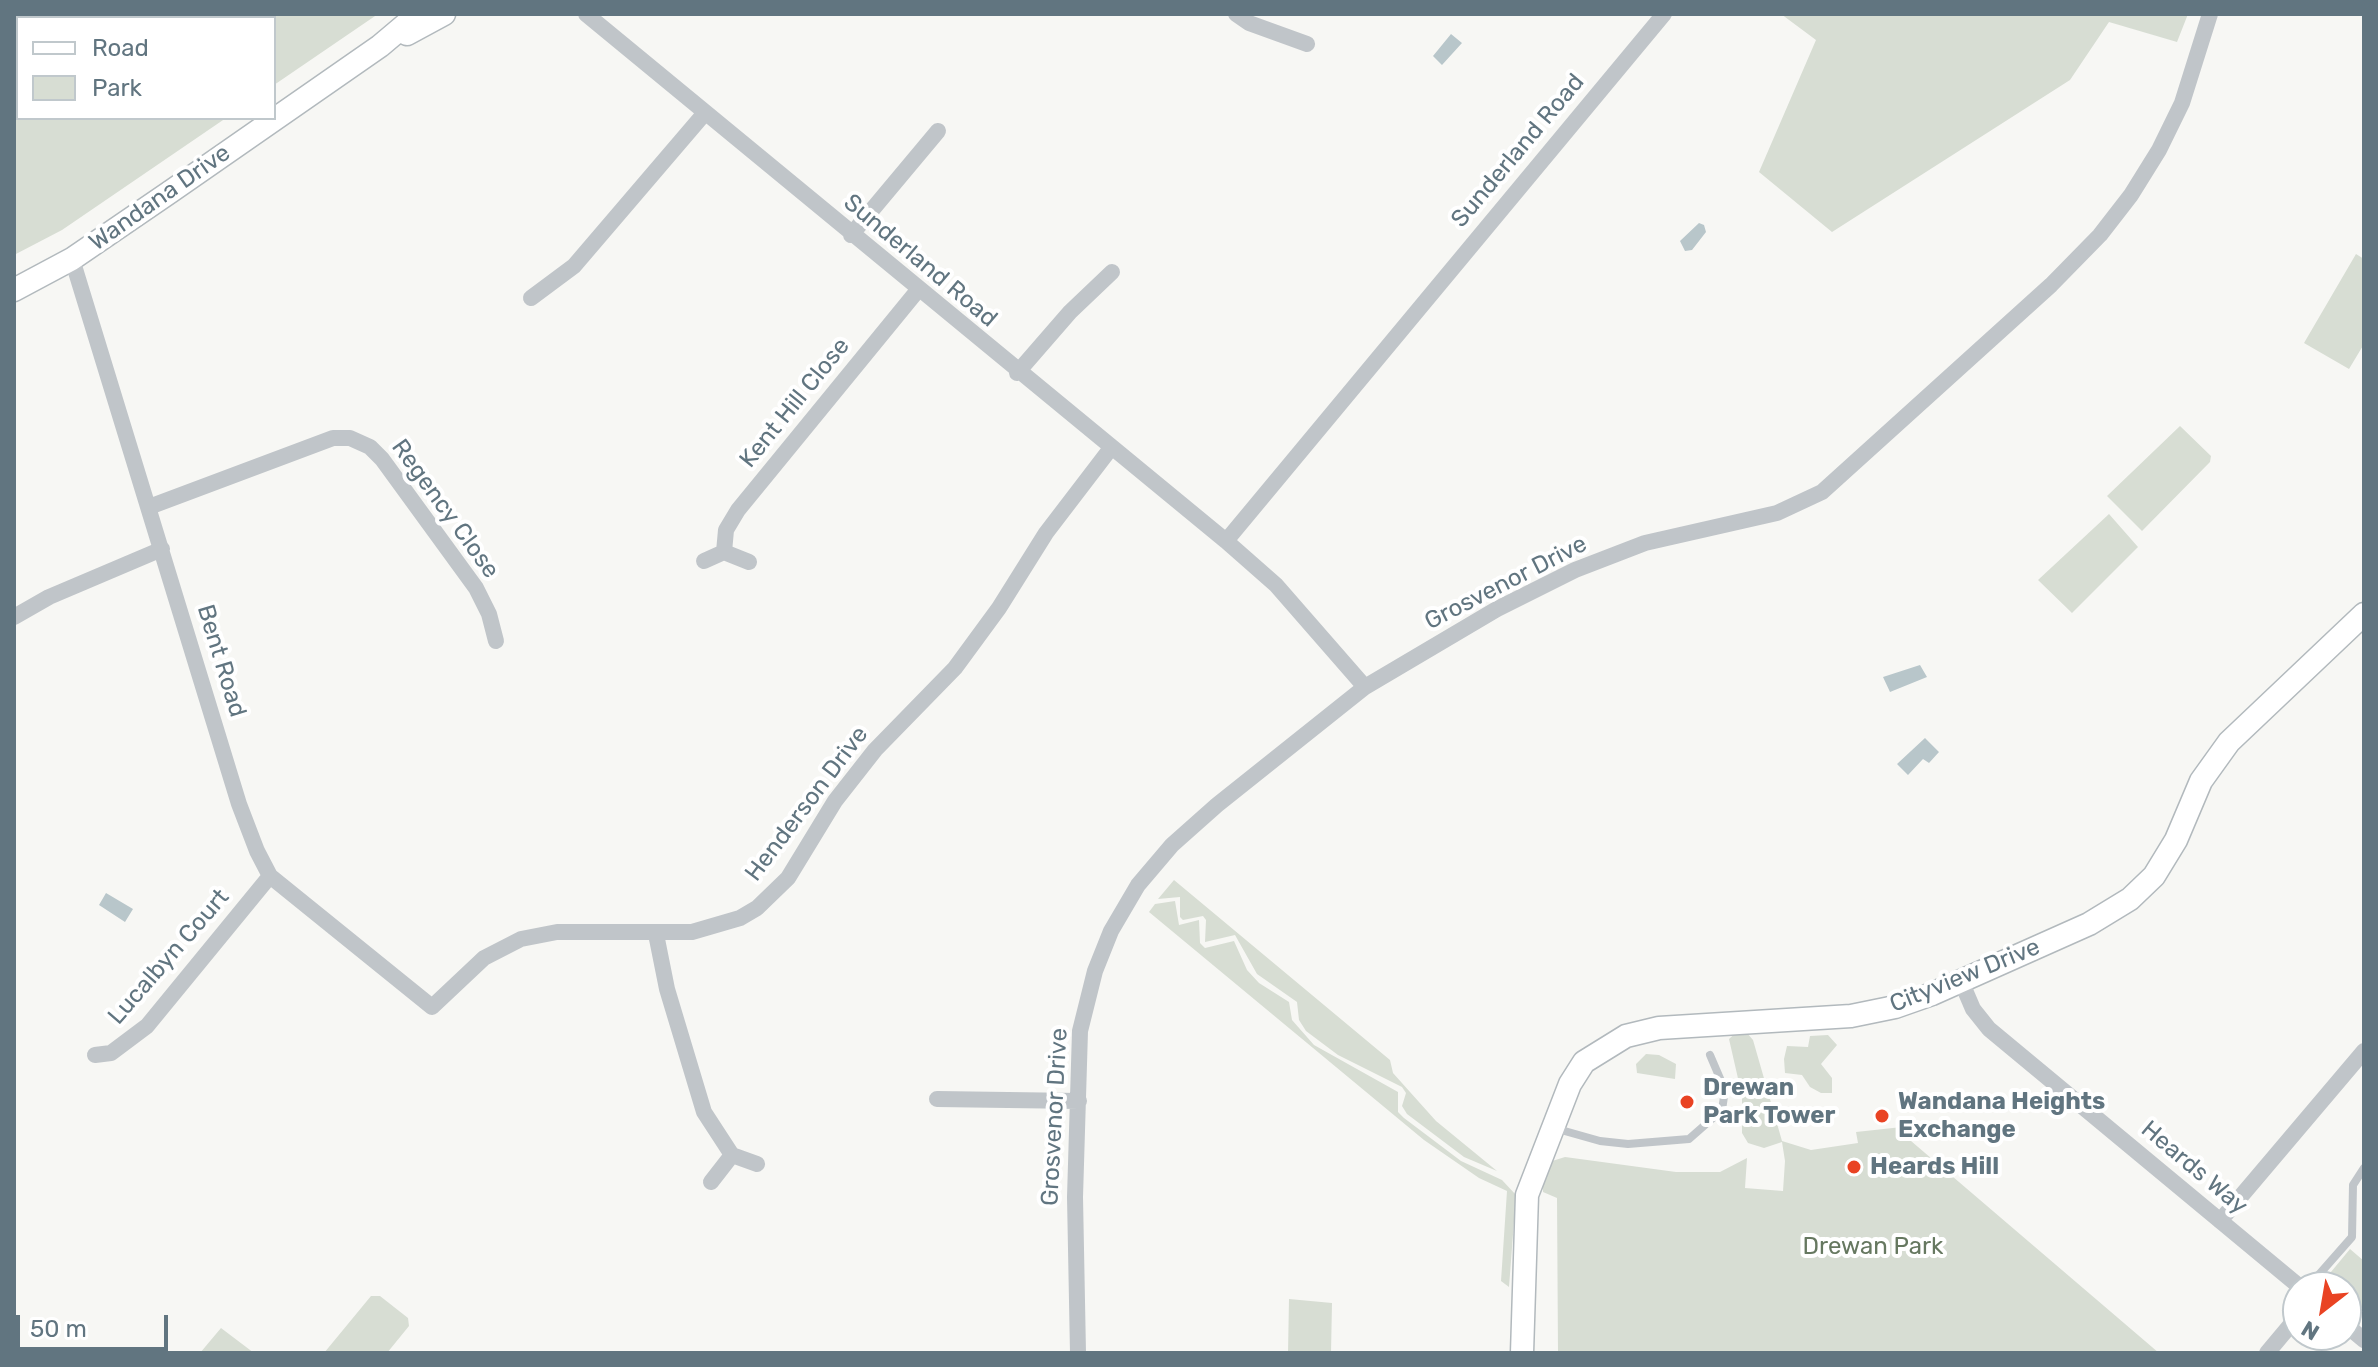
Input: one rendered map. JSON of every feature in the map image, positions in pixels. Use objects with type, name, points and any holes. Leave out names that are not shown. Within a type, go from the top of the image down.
[{"type":"street","name":"Wandana Drive","points":[[276,118],[380,46],[418,14]]},
{"type":"street","name":"Wandana Drive","points":[[380,46],[444,14]]},
{"type":"street","name":"Sunderland Road","points":[[586,14],[1017,373],[1226,541],[1276,585],[1365,687]]},
{"type":"street","points":[[1236,14],[1249,23],[1307,44]]},
{"type":"street","name":"Sunderland Road","points":[[1226,541],[1664,14]]},
{"type":"street","name":"Grosvenor Drive","points":[[1078,1353],[1075,1197],[1080,1031],[1095,971],[1111,931],[1138,885],[1172,845],[1217,805],[1365,687],[1497,609],[1575,570],[1645,543],[1777,513],[1822,492],[2033,302],[2100,235],[2131,195],[2171,127],[2182,103],[2210,14]]},
{"type":"street","points":[[531,298],[574,266],[704,114]]},
{"type":"street","name":"Wandana Drive","points":[[14,290],[72,259],[273,120]]},
{"type":"street","points":[[851,235],[938,131]]},
{"type":"street","name":"Bent Road","points":[[72,259],[247,830],[270,876],[432,1007]]},
{"type":"street","points":[[1017,373],[1070,312],[1112,272]]},
{"type":"street","name":"Kent Hill Close","points":[[724,552],[726,530],[738,510],[918,290]]},
{"type":"street","name":"Regency Close","points":[[149,507],[333,438],[350,438],[370,447],[382,459],[476,588],[489,614],[496,641]]},
{"type":"street","name":"Henderson Drive","points":[[432,1007],[484,958],[521,939],[557,932],[692,932],[740,918],[757,908],[788,878],[848,783],[896,726],[955,668],[999,608],[1046,533],[1111,448]]},
{"type":"street","points":[[14,617],[49,597],[162,549]]},
{"type":"street","points":[[704,561],[724,552],[749,562]]},
{"type":"street","name":"Cityview Drive","points":[[1522,1353],[1527,1195],[1570,1084],[1584,1062],[1626,1036],[1695,1023],[1851,1016],[1895,1007],[2089,924],[2130,899],[2154,876],[2169,852],[2201,781],[2229,742],[2364,614]]},
{"type":"street","name":"Lucalbyn Court","points":[[95,1055],[111,1053],[147,1026],[270,876]]},
{"type":"street","points":[[656,934],[667,989],[704,1112],[732,1155],[757,1164]]},
{"type":"street","name":"Heards Way","points":[[1961,981],[1973,1009],[1989,1029],[2282,1272]]},
{"type":"street","points":[[2220,1221],[2364,1051]]},
{"type":"street","points":[[937,1099],[1079,1101]]},
{"type":"street","points":[[711,1182],[732,1155]]},
{"type":"street","points":[[2267,1353],[2282,1335]]},
{"type":"lane","points":[[1553,1128],[1600,1141],[1628,1144],[1689,1139],[1722,1110],[1725,1090],[1710,1055]]},
{"type":"lane","points":[[2322,1271],[2352,1237],[2353,1185],[2364,1168]]},
{"type":"green space","points":[[14,14],[378,14],[276,84],[276,16],[16,16],[16,120],[223,120],[62,230],[14,255]]},
{"type":"green space","points":[[1781,14],[2188,14],[2177,42],[2109,22],[2070,80],[1832,232],[1759,172],[1816,40]]},
{"type":"green space","points":[[2356,254],[2364,259],[2364,344],[2349,369],[2304,343]]},
{"type":"green space","points":[[2180,426],[2211,456],[2210,462],[2142,531],[2107,496]]},
{"type":"green space","points":[[2109,514],[2138,547],[2072,613],[2038,580]]},
{"type":"green space","points":[[1174,880],[1390,1060],[1393,1073],[1436,1121],[1497,1171],[1464,1157],[1407,1114],[1402,1106],[1406,1093],[1402,1087],[1338,1055],[1306,1031],[1299,1020],[1297,1002],[1257,974],[1235,935],[1205,942],[1206,920],[1203,916],[1183,920],[1180,917],[1180,897],[1158,899]]},
{"type":"green space","points":[[1175,901],[1179,925],[1199,920],[1200,943],[1205,948],[1234,941],[1247,970],[1259,983],[1289,1002],[1292,1020],[1314,1045],[1398,1092],[1398,1112],[1404,1118],[1461,1161],[1502,1180],[1516,1195],[1509,1287],[1501,1281],[1507,1191],[1479,1178],[1424,1140],[1149,912],[1155,904]]},
{"type":"green space","name":"Drewan Park","points":[[1742,1027],[1753,1040],[1782,1141],[1811,1150],[1858,1143],[1856,1132],[1902,1127],[1904,1135],[2159,1353],[1558,1353],[1557,1198],[1543,1192],[1543,1176],[1549,1162],[1565,1157],[1676,1172],[1720,1172],[1747,1158],[1745,1188],[1783,1191],[1785,1161],[1782,1142],[1764,1148],[1748,1143],[1742,1133],[1742,1096],[1729,1039]]},
{"type":"green space","points":[[1828,1035],[1837,1045],[1821,1064],[1832,1078],[1832,1093],[1821,1093],[1810,1087],[1802,1075],[1785,1073],[1784,1059],[1787,1046],[1808,1047],[1810,1036]]},
{"type":"green space","points":[[1646,1054],[1659,1055],[1676,1064],[1675,1079],[1637,1073],[1636,1064]]},
{"type":"green space","points":[[2350,1249],[2364,1261],[2364,1310],[2362,1271],[2332,1271]]},
{"type":"green space","points":[[371,1296],[380,1296],[408,1318],[409,1326],[387,1353],[324,1353]]},
{"type":"green space","points":[[1289,1299],[1332,1303],[1331,1353],[1288,1353]]},
{"type":"green space","points":[[221,1328],[254,1353],[200,1353]]},
{"type":"shaded area","points":[[1451,34],[1462,43],[1442,65],[1433,56]]},
{"type":"shaded area","points":[[1699,223],[1704,225],[1706,232],[1692,250],[1685,251],[1680,241]]},
{"type":"shaded area","points":[[1920,665],[1927,677],[1890,692],[1883,677]]},
{"type":"shaded area","points":[[1925,738],[1939,752],[1929,763],[1923,759],[1908,775],[1897,764]]},
{"type":"shaded area","points":[[106,893],[133,909],[125,922],[99,905]]},
{"type":"place","name":"Drewan Park Tower","points":[[1687,1102]]},
{"type":"place","name":"Wandana Heights Exchange","points":[[1882,1116]]},
{"type":"place","name":"Heards Hill","points":[[1854,1167]]}]
